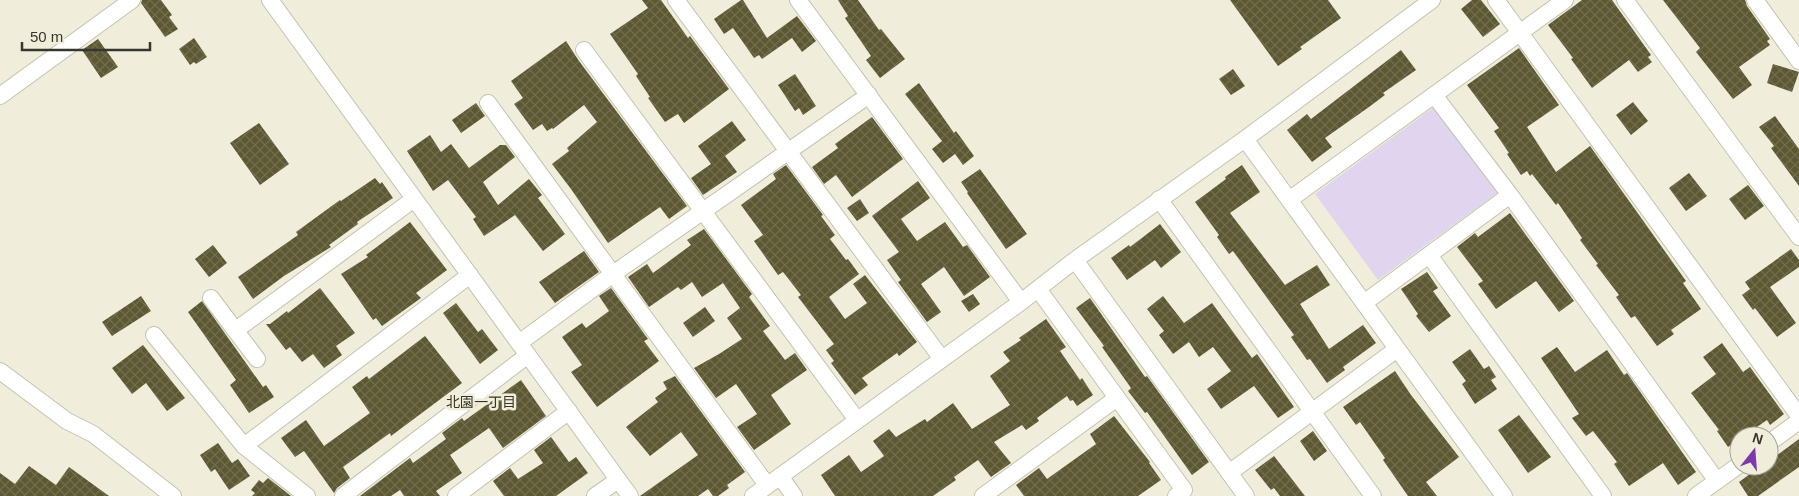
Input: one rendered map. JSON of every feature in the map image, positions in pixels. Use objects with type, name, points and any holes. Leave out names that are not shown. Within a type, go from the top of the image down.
[{"type":"street","points":[[0,96],[132,0]]},
{"type":"street","points":[[270,0],[630,496]]},
{"type":"street","points":[[676,0],[942,359]]},
{"type":"street","points":[[798,0],[1021,302]]},
{"type":"street","points":[[753,496],[1021,302],[1159,199],[1245,139],[1432,0]]},
{"type":"street","points":[[1496,0],[1799,416]]},
{"type":"street","points":[[1289,200],[1565,0]]},
{"type":"street","points":[[1625,0],[1799,237]]},
{"type":"street","points":[[1755,0],[1799,61]]},
{"type":"street","points":[[584,50],[857,420]]},
{"type":"street","points":[[343,496],[613,274],[704,212],[868,95]]},
{"type":"street","points":[[1434,95],[1510,195],[1717,481]]},
{"type":"street","points":[[488,103],[613,274],[774,481],[794,496]]},
{"type":"street","points":[[1245,139],[1504,496]]},
{"type":"street","points":[[1364,303],[1510,195]]},
{"type":"street","points":[[236,330],[414,199]]},
{"type":"street","points":[[1159,199],[1373,496]]},
{"type":"street","points":[[1429,255],[1603,496]]},
{"type":"street","points":[[1075,260],[1246,496]]},
{"type":"street","points":[[244,446],[470,275]]},
{"type":"street","points":[[1038,289],[1184,490],[1176,496]]},
{"type":"street","points":[[211,298],[257,358]]},
{"type":"street","points":[[154,335],[244,446],[307,496]]},
{"type":"street","points":[[1229,473],[1397,349]]},
{"type":"street","points":[[0,372],[67,421],[93,434],[173,496]]},
{"type":"street","points":[[983,496],[1003,491],[1117,398]]},
{"type":"street","points":[[456,496],[569,411]]},
{"type":"street","points":[[1779,436],[1799,421]]},
{"type":"street","points":[[1696,496],[1729,472]]},
{"type":"street","points":[[595,496],[618,480]]},
{"type":"shaded area","points":[[1434,107],[1497,193],[1378,280],[1315,194]]},
{"type":"building","points":[[142,0],[161,0],[172,15],[169,17],[178,29],[165,37],[141,3]]},
{"type":"building","points":[[642,0],[661,0],[688,38],[690,36],[729,89],[684,123],[678,114],[665,122],[648,98],[650,97],[636,76],[638,74],[610,34],[648,8]]},
{"type":"building","points":[[743,0],[767,38],[797,16],[816,41],[802,52],[792,38],[762,59],[759,55],[754,58],[733,28],[724,34],[714,19]]},
{"type":"building","points":[[838,0],[858,0],[879,30],[881,29],[905,59],[880,78],[866,60],[871,56],[845,18],[848,16]]},
{"type":"building","points":[[1230,0],[1328,0],[1341,18],[1300,47],[1302,49],[1278,66]]},
{"type":"building","points":[[1472,0],[1481,0],[1500,24],[1483,37],[1461,9]]},
{"type":"building","points":[[1582,0],[1612,0],[1651,55],[1648,57],[1652,62],[1638,72],[1629,60],[1592,88],[1571,59],[1573,58],[1548,25]]},
{"type":"building","points":[[1663,0],[1745,0],[1747,6],[1770,39],[1767,41],[1770,45],[1739,67],[1752,85],[1733,99],[1696,52],[1700,48]]},
{"type":"building","points":[[194,38],[207,57],[196,64],[194,62],[190,65],[179,49]]},
{"type":"building","points":[[98,39],[118,67],[101,78],[82,50]]},
{"type":"building","points":[[566,41],[687,206],[669,219],[660,207],[608,243],[552,164],[569,151],[567,148],[597,122],[584,105],[553,129],[547,131],[542,124],[533,130],[514,104],[523,98],[511,81]]},
{"type":"building","points":[[1519,48],[1559,105],[1527,127],[1556,172],[1590,146],[1686,281],[1683,283],[1701,309],[1671,330],[1674,334],[1657,346],[1635,316],[1631,318],[1616,297],[1619,295],[1596,265],[1598,264],[1580,240],[1582,238],[1558,203],[1556,205],[1532,174],[1530,176],[1527,171],[1521,175],[1494,131],[1499,128],[1467,85]]},
{"type":"building","points":[[1401,50],[1416,70],[1383,93],[1385,95],[1369,107],[1325,138],[1332,147],[1312,162],[1287,130],[1307,114],[1311,119]]},
{"type":"building","points":[[1773,64],[1799,72],[1792,92],[1767,83]]},
{"type":"building","points":[[1233,69],[1245,86],[1231,95],[1219,79]]},
{"type":"building","points":[[795,74],[816,106],[803,115],[799,108],[795,111],[778,85]]},
{"type":"building","points":[[919,83],[954,133],[956,131],[974,156],[963,165],[955,154],[943,163],[932,149],[942,141],[905,94]]},
{"type":"building","points":[[1633,102],[1648,121],[1631,135],[1616,115]]},
{"type":"building","points":[[476,103],[485,116],[461,133],[452,120]]},
{"type":"building","points":[[1775,116],[1799,149],[1799,186],[1771,148],[1774,146],[1759,127]]},
{"type":"building","points":[[872,117],[903,159],[852,197],[836,175],[824,184],[812,167],[838,148],[835,144]]},
{"type":"building","points":[[732,121],[746,140],[725,156],[737,172],[703,195],[691,178],[711,164],[698,146]]},
{"type":"building","points":[[259,123],[289,164],[260,185],[230,143]]},
{"type":"building","points":[[430,135],[441,152],[451,144],[469,168],[500,145],[506,145],[515,157],[483,182],[498,205],[529,179],[542,195],[538,198],[565,234],[543,251],[515,215],[484,236],[473,219],[476,217],[448,180],[433,191],[407,151]]},
{"type":"building","points":[[786,165],[823,215],[821,216],[835,235],[830,239],[859,274],[829,297],[845,319],[867,303],[853,284],[865,275],[917,342],[899,356],[897,353],[862,378],[868,385],[855,395],[831,363],[834,361],[826,350],[834,344],[798,297],[801,295],[783,272],[778,275],[754,241],[763,235],[741,205],[776,179],[773,174]]},
{"type":"building","points":[[1242,165],[1260,192],[1230,213],[1285,285],[1317,265],[1330,285],[1300,304],[1329,349],[1363,325],[1376,343],[1343,367],[1345,370],[1327,383],[1310,359],[1307,360],[1291,337],[1294,335],[1233,251],[1229,254],[1217,237],[1219,235],[1195,202]]},
{"type":"building","points":[[980,169],[1027,234],[1006,249],[961,182]]},
{"type":"building","points":[[1689,173],[1707,196],[1686,211],[1669,188]]},
{"type":"building","points":[[375,178],[380,184],[382,182],[393,198],[357,222],[358,224],[329,245],[331,247],[284,276],[253,299],[238,277],[298,235],[296,232],[340,200]]},
{"type":"building","points":[[918,181],[930,198],[901,219],[917,241],[945,222],[963,247],[967,245],[990,277],[964,296],[944,267],[921,284],[941,312],[927,322],[898,282],[901,280],[887,260],[899,252],[872,216]]},
{"type":"building","points":[[1748,185],[1764,206],[1745,220],[1729,199]]},
{"type":"building","points":[[860,199],[869,213],[857,221],[847,208]]},
{"type":"building","points":[[1510,213],[1574,301],[1559,312],[1536,281],[1496,309],[1478,284],[1483,281],[1457,247],[1475,233],[1478,237]]},
{"type":"building","points":[[410,222],[447,270],[416,293],[421,298],[382,326],[376,318],[373,320],[341,274],[368,257],[366,255]]},
{"type":"building","points":[[1160,224],[1181,252],[1161,268],[1155,260],[1127,280],[1111,258],[1129,245],[1130,247]]},
{"type":"building","points":[[704,229],[752,294],[749,297],[770,326],[763,331],[785,360],[795,353],[807,370],[771,395],[791,424],[754,450],[737,427],[757,414],[736,384],[716,398],[694,368],[742,339],[727,318],[740,308],[723,283],[702,297],[692,282],[681,290],[678,287],[649,307],[628,277],[647,264],[653,273],[691,245],[687,240]]},
{"type":"building","points":[[213,245],[227,263],[209,277],[195,259]]},
{"type":"building","points":[[1791,249],[1799,260],[1799,267],[1770,287],[1796,323],[1777,337],[1755,308],[1753,310],[1742,295],[1750,289],[1745,282]]},
{"type":"building","points":[[584,251],[599,272],[555,303],[539,282]]},
{"type":"building","points":[[1427,272],[1438,288],[1433,291],[1451,316],[1429,332],[1416,316],[1418,314],[1401,289]]},
{"type":"building","points":[[320,288],[355,333],[336,346],[342,355],[324,368],[313,354],[302,362],[290,347],[286,350],[266,324],[270,324],[287,311],[288,313]]},
{"type":"building","points":[[611,288],[648,339],[644,341],[659,361],[597,407],[571,372],[582,365],[562,337],[582,323],[586,328],[609,311],[599,296]]},
{"type":"building","points":[[973,294],[980,304],[969,312],[961,301]]},
{"type":"building","points":[[141,296],[151,311],[112,336],[102,322]]},
{"type":"building","points":[[1163,296],[1184,323],[1212,303],[1252,358],[1257,354],[1294,407],[1278,418],[1254,386],[1221,409],[1207,389],[1231,371],[1213,347],[1199,357],[1189,342],[1173,354],[1159,335],[1164,331],[1147,309]]},
{"type":"building","points":[[1090,298],[1145,377],[1147,376],[1209,462],[1192,475],[1147,412],[1145,413],[1128,391],[1131,388],[1102,347],[1104,346],[1076,308]]},
{"type":"building","points":[[202,301],[263,387],[266,385],[274,397],[249,413],[230,385],[236,380],[188,312]]},
{"type":"building","points":[[456,303],[478,332],[482,329],[498,350],[480,364],[443,313]]},
{"type":"building","points":[[705,307],[715,321],[693,337],[683,323]]},
{"type":"building","points":[[1046,319],[1066,347],[1060,351],[1093,395],[1077,406],[1067,396],[1037,418],[1039,421],[1026,430],[1022,425],[994,442],[1011,463],[991,477],[978,460],[954,477],[956,480],[933,496],[835,496],[821,475],[849,455],[861,472],[884,456],[873,441],[889,429],[896,437],[925,419],[927,422],[953,403],[972,429],[1010,405],[990,376],[1010,361],[1003,352]]},
{"type":"building","points":[[425,336],[462,383],[391,436],[390,433],[343,467],[350,478],[337,488],[334,493],[304,451],[295,457],[281,438],[306,420],[324,446],[370,413],[352,387],[367,376],[369,379]]},
{"type":"building","points":[[1722,343],[1743,372],[1750,367],[1784,414],[1770,425],[1767,420],[1758,426],[1729,426],[1728,447],[1717,431],[1719,430],[1691,393],[1716,374],[1703,357]]},
{"type":"building","points":[[143,345],[185,398],[167,411],[146,383],[132,394],[112,368]]},
{"type":"building","points":[[1557,347],[1575,372],[1607,350],[1624,375],[1627,373],[1696,472],[1678,485],[1663,463],[1629,486],[1614,464],[1617,462],[1593,431],[1586,436],[1572,418],[1579,414],[1541,358]]},
{"type":"building","points":[[1470,349],[1484,369],[1489,366],[1496,377],[1491,380],[1497,389],[1475,404],[1462,384],[1466,381],[1452,362]]},
{"type":"building","points":[[1395,371],[1459,457],[1426,482],[1437,496],[1408,496],[1360,422],[1356,425],[1343,407]]},
{"type":"building","points":[[675,376],[745,472],[727,485],[729,488],[718,496],[713,496],[708,489],[698,496],[640,496],[698,455],[681,432],[650,456],[626,427],[658,402],[655,398],[667,389],[663,382]]},
{"type":"building","points":[[521,380],[546,416],[503,448],[489,428],[450,455],[462,473],[436,491],[440,496],[404,496],[400,490],[391,496],[360,496],[410,458],[413,463],[446,439],[442,433],[462,418],[464,421]]},
{"type":"building","points":[[1519,415],[1551,457],[1528,473],[1498,430]]},
{"type":"building","points":[[1114,416],[1150,462],[1161,480],[1138,496],[1024,496],[1016,485],[1039,468],[1047,479],[1096,444],[1090,434]]},
{"type":"building","points":[[1313,431],[1327,451],[1314,461],[1300,441]]},
{"type":"building","points":[[551,437],[569,462],[576,457],[588,473],[556,496],[504,496],[493,481],[510,468],[518,479],[543,463],[534,450]]},
{"type":"building","points":[[1799,439],[1799,467],[1758,496],[1748,496],[1739,482],[1747,476],[1779,476],[1779,454]]},
{"type":"building","points":[[218,443],[232,463],[238,459],[250,476],[229,490],[215,469],[211,472],[200,455]]},
{"type":"building","points":[[1274,456],[1305,496],[1280,496],[1274,488],[1271,490],[1255,470]]},
{"type":"building","points":[[29,466],[56,485],[69,467],[109,496],[0,496],[0,473],[15,484]]},
{"type":"building","points":[[268,478],[291,496],[252,496],[255,493],[251,490],[259,480],[263,483]]},
{"type":"district","name":"北園一丁目","points":[[481,402]]}]
